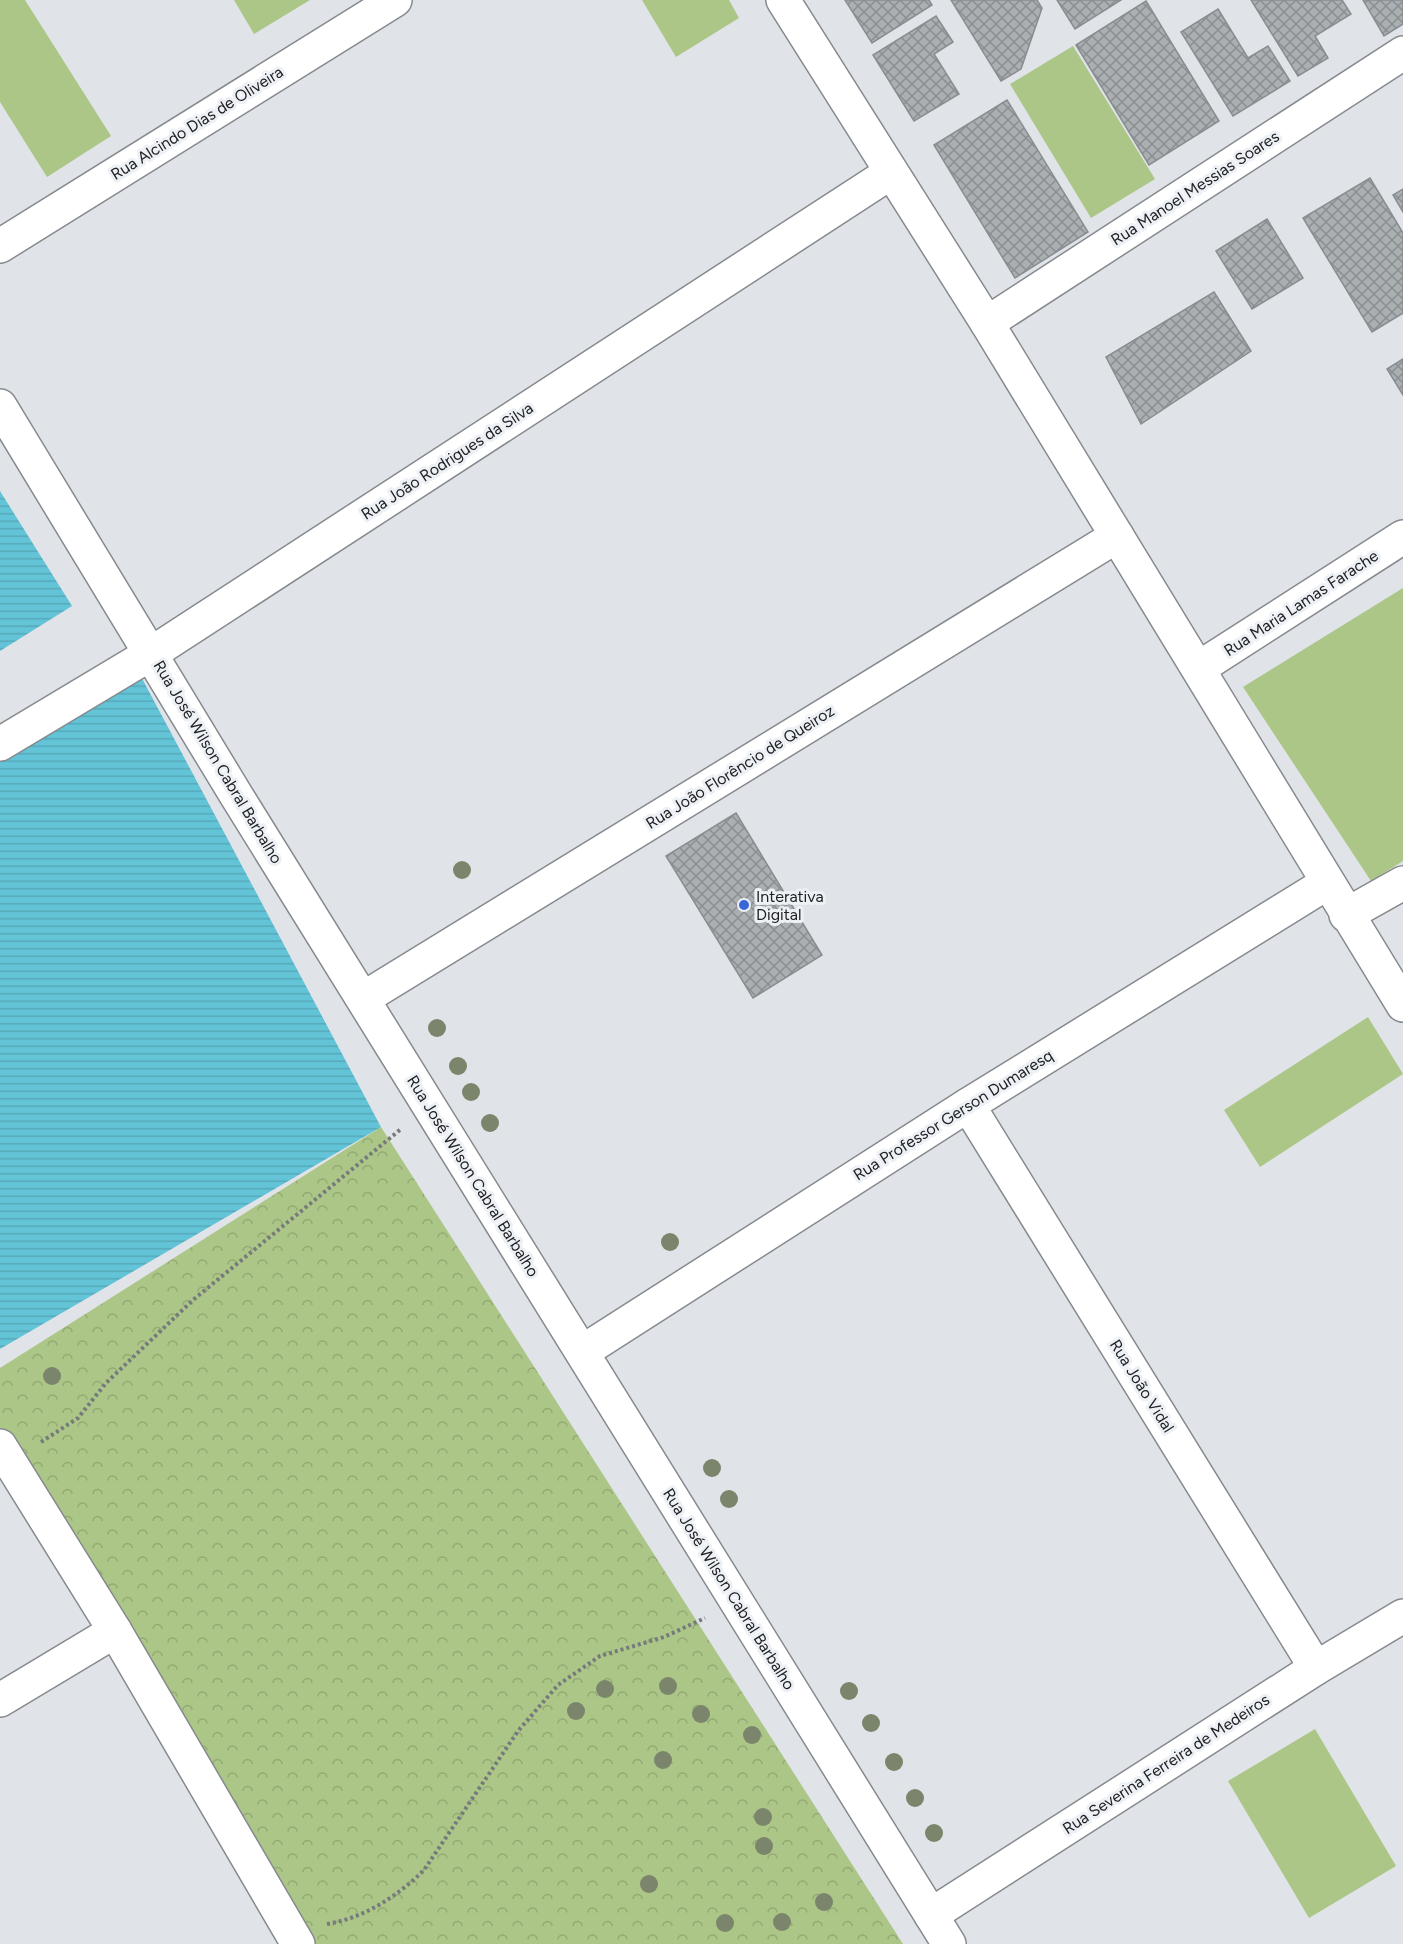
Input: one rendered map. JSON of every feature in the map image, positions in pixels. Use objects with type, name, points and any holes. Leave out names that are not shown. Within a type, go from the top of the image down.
[{"type":"street","name":"Rua Alcindo Dias de Oliveira","points":[[0,246],[394,0]]},
{"type":"street","points":[[783,0],[987,323],[1403,1005]]},
{"type":"street","name":"Rua Manoel Messias Soares","points":[[987,323],[1403,53]]},
{"type":"street","name":"Rua João Rodrigues da Silva","points":[[0,744],[152,653],[890,172]]},
{"type":"street","name":"Rua José Wilson Cabral Barbalho","points":[[0,406],[152,653],[236,795],[949,1944]]},
{"type":"street","name":"Rua João Florêncio de Queiroz","points":[[364,998],[1117,536]]},
{"type":"street","name":"Rua Maria Lamas Farache","points":[[1199,668],[1403,537]]},
{"type":"street","name":"Rua Professor Gerson Dumaresq","points":[[582,1352],[968,1104],[1327,883]]},
{"type":"street","points":[[1346,915],[1403,883]]},
{"type":"street","name":"Rua João Vidal","points":[[968,1104],[1316,1668]]},
{"type":"street","points":[[6,1455],[115,1631],[294,1937]]},
{"type":"street","name":"Rua Severina Ferreira de Medeiros","points":[[931,1915],[1316,1668],[1403,1616]]},
{"type":"street","points":[[0,1700],[115,1631]]},
{"type":"path","points":[[6,1455],[78,1418],[106,1383],[192,1300],[358,1167],[422,1110],[430,1107]]},
{"type":"path","points":[[294,1937],[348,1920],[404,1889],[424,1870],[518,1731],[558,1685],[600,1656],[629,1649],[697,1624],[735,1598]]},
{"type":"green space","points":[[0,0],[25,0],[111,136],[47,177],[0,102]]},
{"type":"green space","points":[[234,0],[310,0],[254,34]]},
{"type":"green space","points":[[642,0],[729,0],[739,18],[676,57]]},
{"type":"green space","points":[[1073,46],[1155,179],[1091,218],[1010,84]]},
{"type":"green space","points":[[1403,588],[1403,861],[1371,881],[1243,687]]},
{"type":"green space","points":[[1368,1017],[1403,1074],[1260,1167],[1224,1110]]},
{"type":"green space","points":[[381,1127],[903,1944],[309,1944],[0,1445],[0,1368]]},
{"type":"green space","points":[[1315,1729],[1396,1866],[1309,1918],[1228,1781]]},
{"type":"water","points":[[0,491],[72,606],[0,651]]},
{"type":"water","points":[[137,669],[381,1127],[0,1349],[0,753]]},
{"type":"building","points":[[845,0],[929,0],[932,5],[872,43]]},
{"type":"building","points":[[951,0],[1037,0],[1042,8],[1021,69],[1001,81]]},
{"type":"building","points":[[1057,0],[1121,0],[1075,29]]},
{"type":"building","points":[[1251,0],[1342,0],[1351,14],[1315,36],[1328,58],[1298,76]]},
{"type":"building","points":[[1363,0],[1403,0],[1403,24],[1384,36]]},
{"type":"building","points":[[1146,1],[1219,121],[1149,165],[1076,45]]},
{"type":"building","points":[[1218,9],[1248,58],[1268,46],[1290,81],[1233,116],[1181,32]]},
{"type":"building","points":[[936,16],[953,42],[934,54],[959,94],[914,121],[873,55]]},
{"type":"building","points":[[1007,100],[1088,232],[1015,278],[934,145]]},
{"type":"building","points":[[1370,178],[1403,233],[1403,313],[1372,332],[1303,218]]},
{"type":"building","points":[[1403,189],[1403,212],[1393,195]]},
{"type":"building","points":[[1267,219],[1303,278],[1252,309],[1216,251]]},
{"type":"building","points":[[1214,292],[1251,351],[1141,424],[1106,357]]},
{"type":"building","points":[[1403,359],[1403,395],[1387,369]]},
{"type":"building","name":"Interativa Digital","points":[[736,813],[822,955],[753,998],[666,856]]},
{"type":"place","name":"Interativa Digital","points":[[744,905]]}]
